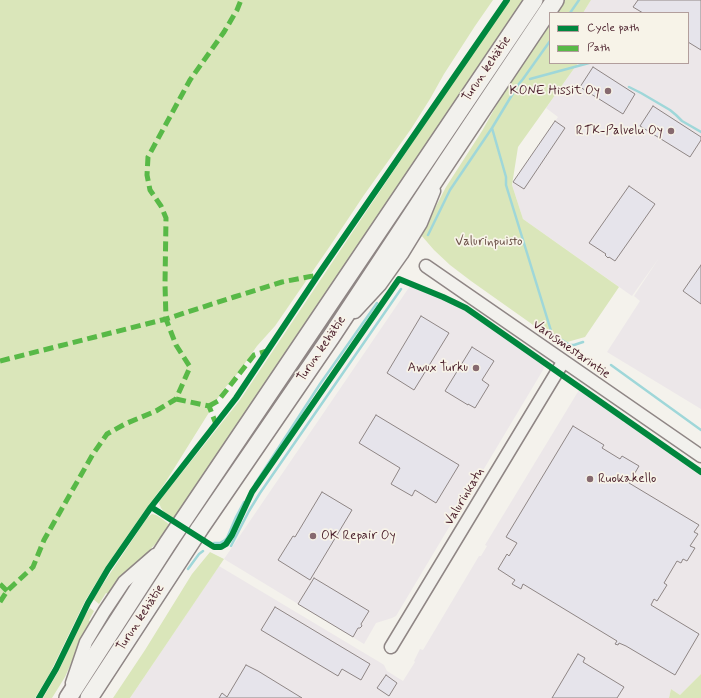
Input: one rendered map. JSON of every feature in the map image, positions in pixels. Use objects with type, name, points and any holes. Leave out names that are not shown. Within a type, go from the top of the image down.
[{"type":"highway","name":"Turun kehätie","points":[[67,698],[168,543],[534,0]]},
{"type":"highway","name":"Turun kehätie","points":[[88,698],[200,528],[331,337],[446,164],[550,2]]},
{"type":"street","name":"Varusmestarintie","points":[[426,266],[701,456]]},
{"type":"street","name":"Valurinkatu","points":[[391,647],[563,362]]},
{"type":"shaded area","points":[[591,0],[701,0],[701,409],[607,352],[640,301],[634,296],[659,258],[632,296],[523,219],[512,185],[558,117],[546,108],[577,64],[689,64],[689,12],[584,12]]},
{"type":"shaded area","points":[[410,286],[450,302],[474,316],[541,362],[544,367],[396,616],[376,623],[364,644],[224,559]]},
{"type":"shaded area","points":[[579,390],[623,421],[623,423],[626,423],[701,476],[701,674],[680,695],[671,689],[669,698],[130,698],[219,566],[381,663],[387,671],[403,681],[415,662],[414,661],[420,649],[423,650],[479,556],[481,556],[487,546],[485,545]]},
{"type":"green space","points":[[0,0],[493,0],[444,74],[411,129],[275,326],[257,346],[238,373],[223,390],[165,483],[107,565],[85,601],[50,673],[35,698],[0,698]]},
{"type":"green space","points":[[508,0],[525,0],[174,518],[165,513],[159,503],[160,500],[240,400]]},
{"type":"green space","points":[[565,0],[591,0],[584,12],[557,12]]},
{"type":"green space","name":"Valurinpuisto","points":[[549,24],[549,64],[577,64],[518,147],[512,185],[523,219],[619,287],[585,337],[560,344],[450,265],[421,235],[446,187],[482,131],[509,83]]},
{"type":"green space","points":[[152,514],[161,518],[170,525],[162,537],[119,582],[110,595],[106,593],[99,604],[93,599],[145,521]]},
{"type":"green space","points":[[210,552],[224,559],[130,698],[113,698],[192,574]]},
{"type":"green space","points":[[90,608],[94,611],[89,620],[91,624],[83,636],[65,677],[52,698],[43,698],[58,672],[84,617]]},
{"type":"green space","points":[[701,674],[701,698],[669,698],[671,689],[680,695]]},
{"type":"building","points":[[638,0],[701,0],[701,50],[689,43],[689,12],[641,12],[633,7]]},
{"type":"building","points":[[593,67],[635,94],[623,114],[580,87]]},
{"type":"building","points":[[653,106],[701,137],[701,140],[690,157],[640,126]]},
{"type":"building","points":[[555,121],[565,128],[524,189],[513,182]]},
{"type":"building","points":[[629,186],[655,204],[615,261],[609,257],[608,258],[605,255],[606,254],[589,243]]},
{"type":"building","points":[[701,265],[701,304],[683,291]]},
{"type":"building","points":[[421,316],[449,333],[414,390],[387,373]]},
{"type":"building","points":[[472,347],[494,361],[482,380],[489,385],[475,408],[445,391]]},
{"type":"building","points":[[376,415],[459,465],[436,503],[415,490],[412,496],[391,484],[400,468],[359,443]]},
{"type":"building","points":[[573,426],[604,445],[602,448],[620,459],[622,456],[639,466],[629,483],[699,525],[694,532],[698,534],[690,546],[695,548],[687,561],[683,559],[681,563],[677,561],[664,583],[667,585],[657,601],[654,599],[651,605],[699,634],[675,675],[626,646],[619,643],[618,645],[615,644],[617,641],[523,584],[521,589],[512,584],[515,580],[498,569],[507,554],[509,556],[517,543],[506,537]]},
{"type":"building","points":[[322,492],[352,510],[310,580],[278,560],[293,536],[295,537]]},
{"type":"building","points":[[314,578],[369,611],[361,624],[362,626],[358,628],[353,637],[298,604]]},
{"type":"building","points":[[275,607],[370,664],[361,680],[342,669],[338,676],[261,630]]},
{"type":"building","points":[[578,654],[585,658],[583,662],[624,687],[617,698],[552,698]]},
{"type":"building","points":[[246,665],[302,698],[219,698],[222,693],[227,697]]},
{"type":"building","points":[[386,675],[397,683],[389,696],[377,688]]},
{"type":"waterway","points":[[571,12],[579,0]]},
{"type":"waterway","points":[[492,128],[518,85],[549,42]]},
{"type":"waterway","points":[[530,79],[585,64]]},
{"type":"waterway","points":[[629,87],[670,110],[682,121],[701,132]]},
{"type":"waterway","points":[[428,235],[450,190],[492,128],[506,177],[506,185],[552,334],[570,345],[583,342]]},
{"type":"waterway","points":[[231,546],[260,493],[401,289]]},
{"type":"waterway","points":[[255,484],[320,384],[377,303]]},
{"type":"waterway","points":[[611,365],[701,430]]},
{"type":"waterway","points":[[214,543],[220,543],[227,538],[244,502]]},
{"type":"waterway","points":[[188,569],[203,551]]},
{"type":"marked path","points":[[0,602],[7,591],[33,567],[44,540],[93,454],[107,434],[125,424],[156,411],[176,399],[190,367],[176,345],[166,319],[166,218],[161,206],[150,190],[147,175],[148,157],[190,80],[224,32],[241,0]]},
{"type":"marked path","points":[[0,361],[166,319],[282,282],[318,275]]},
{"type":"marked path","points":[[209,406],[218,401],[254,355],[267,351]]},
{"type":"marked path","points":[[176,399],[209,406],[216,424]]},
{"type":"marked path","points":[[0,584],[7,591]]},
{"type":"cycle path","points":[[39,698],[56,669],[88,603],[108,569],[151,507],[236,398],[318,275],[507,0]]},
{"type":"cycle path","points":[[151,507],[214,547],[221,547],[226,544],[232,535],[252,492],[399,279],[466,308],[701,472]]},
{"type":"place","name":"KONE Hissit Oy","points":[[608,91]]},
{"type":"place","name":"RTK-Palvelu Oy","points":[[671,131]]},
{"type":"place","name":"Awux Turku","points":[[476,368]]},
{"type":"place","name":"Ruokakello","points":[[590,479]]},
{"type":"place","name":"OK Repair Oy","points":[[313,536]]}]
